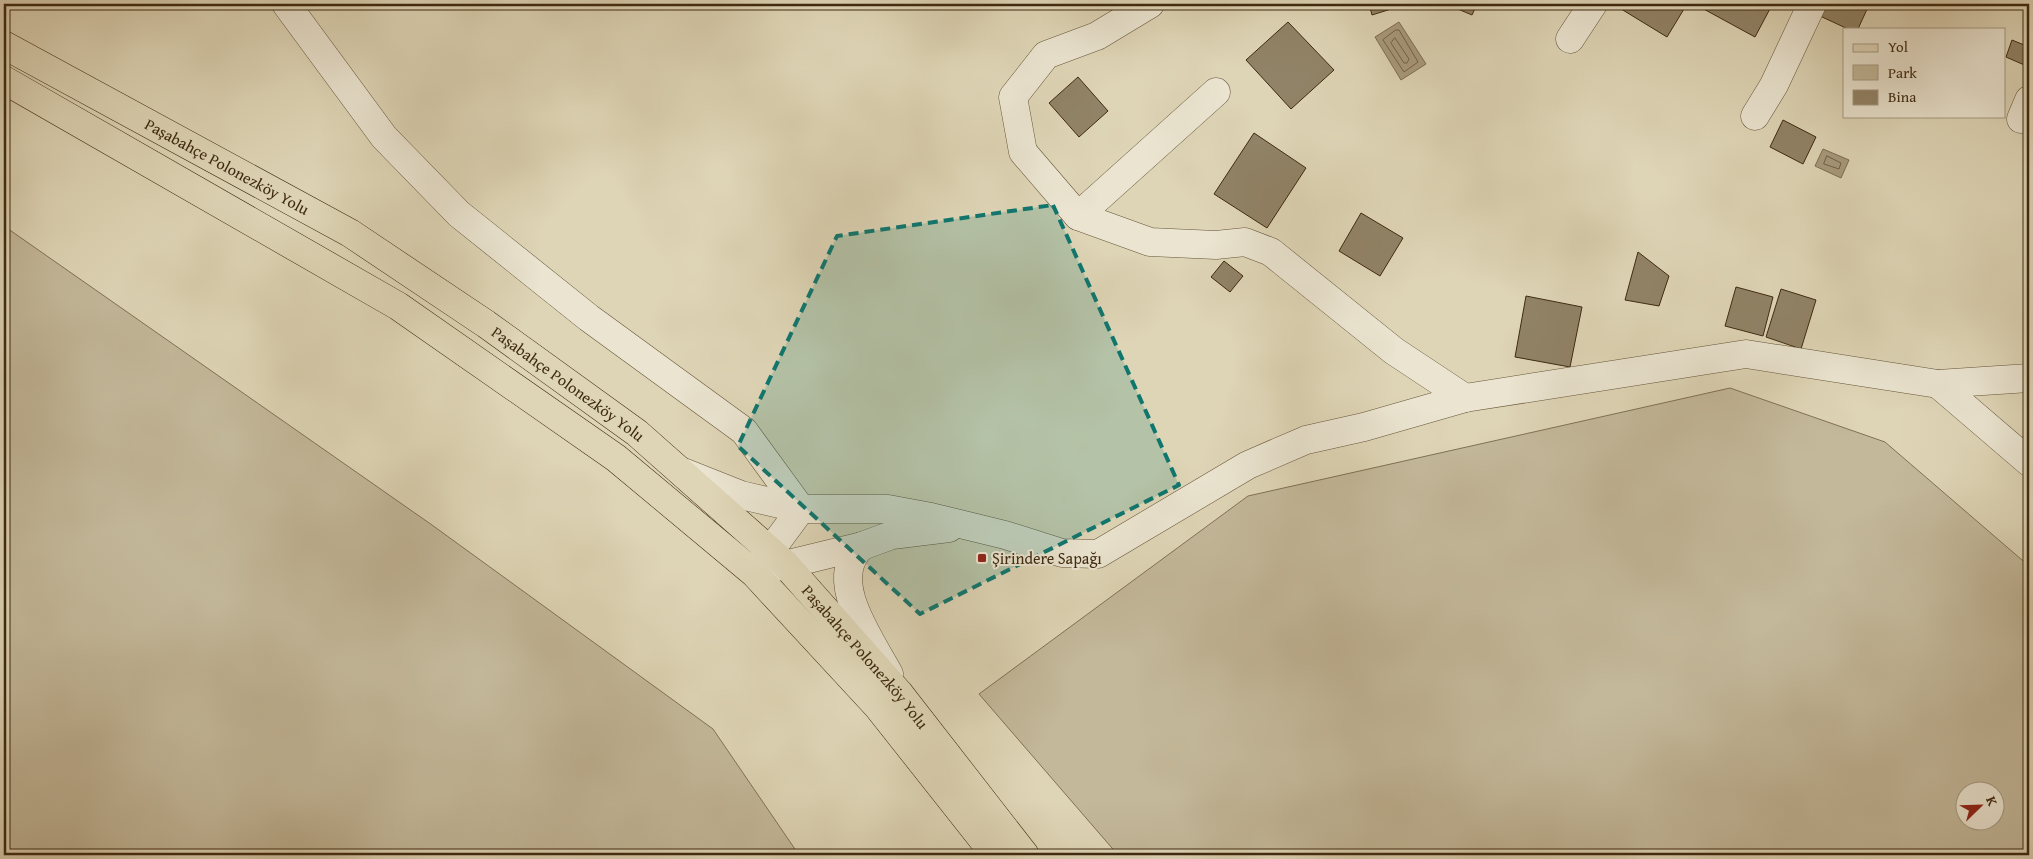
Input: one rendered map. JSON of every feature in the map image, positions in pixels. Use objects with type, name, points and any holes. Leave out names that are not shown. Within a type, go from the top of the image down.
[{"type":"main road","name":"Paşabahçe Polonezköy Yolu","points":[[4,45],[350,233],[494,330],[637,433],[684,472],[778,557],[898,693],[1025,855]]},
{"type":"main road","name":"Paşabahçe Polonezköy Yolu","points":[[4,80],[115,146],[398,306],[616,458],[754,573],[878,707],[995,855]]},
{"type":"street","points":[[286,4],[384,137],[459,214],[589,318],[744,431],[801,509]]},
{"type":"street","points":[[1150,4],[1097,36],[1046,55],[1013,97],[1023,152],[1078,216],[1150,242],[1216,245],[1245,242],[1271,252],[1394,351],[1465,398]]},
{"type":"street","points":[[1570,40],[1593,4]]},
{"type":"street","points":[[1755,116],[1774,85],[1812,4]]},
{"type":"street","points":[[1078,216],[1216,92]]},
{"type":"street","points":[[684,472],[741,495],[801,509],[888,510],[968,526],[1062,553],[1098,554],[1248,465],[1306,440],[1364,427],[1465,398],[1746,354],[1938,384],[2029,378]]},
{"type":"street","points":[[1938,384],[2029,462]]},
{"type":"street","points":[[778,557],[801,509]]},
{"type":"street","points":[[754,573],[778,557],[862,546],[892,535],[968,526]]},
{"type":"street","points":[[862,546],[852,555],[846,580],[851,603],[898,693]]},
{"type":"highlighted area","points":[[1053,205],[1179,485],[920,614],[738,446],[837,236]]},
{"type":"green space","points":[[4,226],[432,525],[713,729],[799,855],[4,855]]},
{"type":"green space","points":[[1730,388],[1885,442],[2029,566],[2029,855],[1118,855],[979,694],[1248,496]]},
{"type":"water","points":[[1399,22],[1426,64],[1401,80],[1375,37]]},
{"type":"water","points":[[1823,149],[1849,160],[1841,178],[1815,166]]},
{"type":"building","points":[[1369,4],[1389,4],[1391,9],[1372,15]]},
{"type":"building","points":[[1446,4],[1477,4],[1472,15]]},
{"type":"building","points":[[1613,4],[1687,4],[1667,37]]},
{"type":"building","points":[[1702,4],[1772,5],[1755,37],[1700,7]]},
{"type":"building","points":[[1826,4],[1861,4],[1868,7],[1858,28],[1846,28],[1820,16]]},
{"type":"building","points":[[1288,22],[1334,70],[1291,109],[1246,60]]},
{"type":"building","points":[[2012,40],[2029,47],[2029,67],[2006,57]]},
{"type":"building","points":[[1078,77],[1108,111],[1079,137],[1049,103]]},
{"type":"building","points":[[1783,120],[1816,137],[1803,164],[1770,147]]},
{"type":"building","points":[[1254,133],[1306,168],[1267,228],[1214,194]]},
{"type":"building","points":[[1361,213],[1403,238],[1380,276],[1339,251]]},
{"type":"building","points":[[1638,252],[1669,276],[1659,306],[1625,300]]},
{"type":"building","points":[[1224,261],[1243,276],[1230,292],[1211,277]]},
{"type":"building","points":[[1736,287],[1773,297],[1763,336],[1725,326]]},
{"type":"building","points":[[1781,289],[1816,300],[1801,349],[1766,337]]},
{"type":"building","points":[[1526,296],[1582,307],[1570,367],[1515,357]]},
{"type":"place","name":"Şirindere Sapağı","points":[[982,558]]}]
